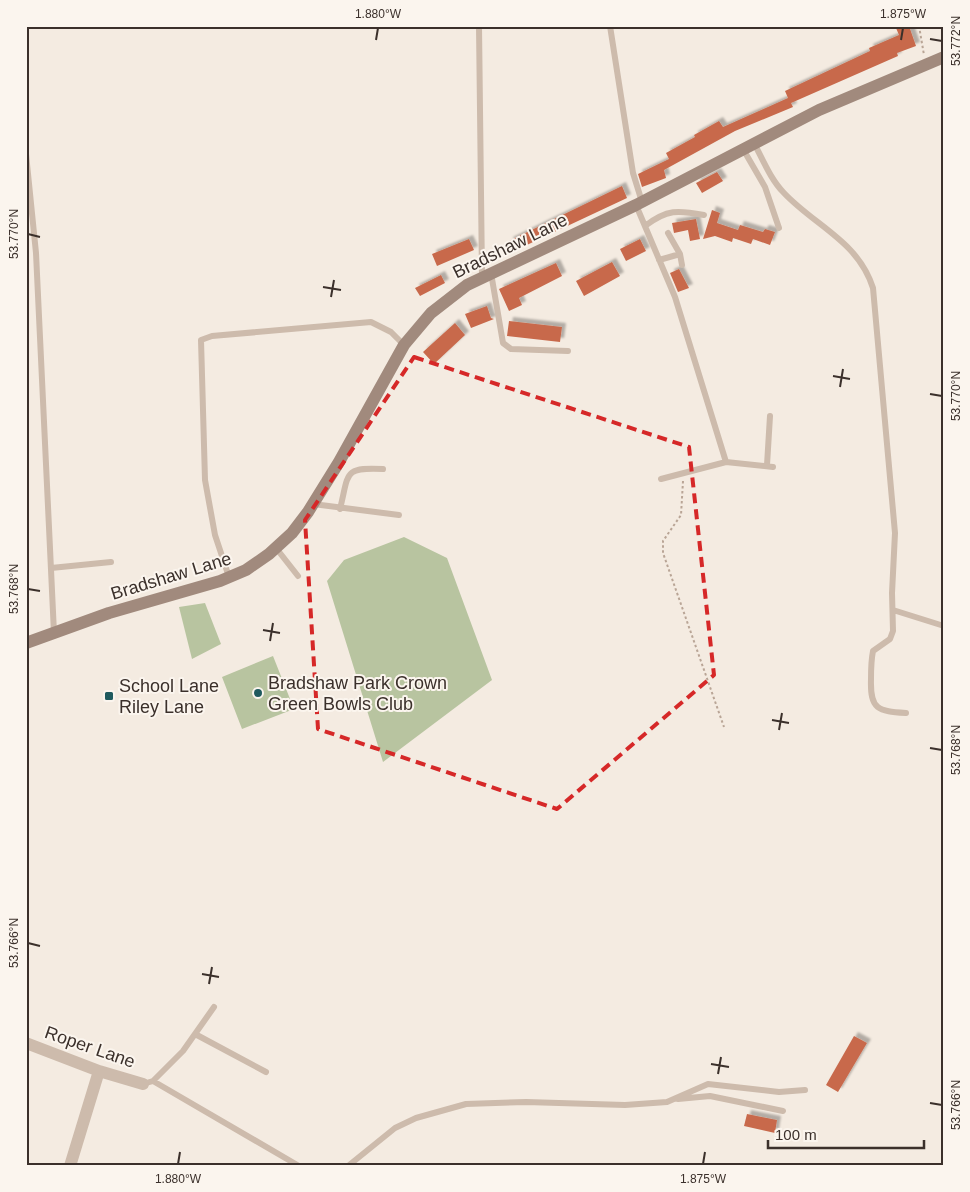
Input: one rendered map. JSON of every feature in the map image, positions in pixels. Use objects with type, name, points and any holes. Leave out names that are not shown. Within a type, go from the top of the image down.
[{"type":"street","name":"Bradshaw Lane","points":[[26,642],[109,613],[229,577],[246,570],[276,548],[292,533],[313,504],[404,345],[449,297],[487,275],[639,204],[819,110],[944,57]]},
{"type":"street","name":"Roper Lane","points":[[26,1043],[99,1071],[148,1082]]},
{"type":"street","points":[[70,1166],[99,1071]]},
{"type":"lane","points":[[479,26],[487,275],[503,343],[511,349],[568,351]]},
{"type":"lane","points":[[610,26],[639,204],[645,226],[675,297],[726,462]]},
{"type":"lane","points":[[749,146],[771,201],[778,228]]},
{"type":"lane","points":[[749,146],[783,192],[848,245],[869,275],[873,288],[894,533],[893,631],[890,639],[873,651],[871,658],[870,697],[874,705],[882,710],[906,713]]},
{"type":"lane","points":[[26,154],[36,253],[54,632]]},
{"type":"lane","points":[[645,226],[665,213],[679,210],[704,215]]},
{"type":"lane","points":[[668,233],[680,254],[682,265]]},
{"type":"lane","points":[[659,260],[680,254]]},
{"type":"lane","points":[[229,577],[214,535],[205,480],[202,340],[212,336],[371,322],[391,332],[404,345]]},
{"type":"lane","points":[[661,479],[726,462],[770,466],[770,416]]},
{"type":"lane","points":[[340,509],[348,480],[353,470],[357,468],[383,469]]},
{"type":"lane","points":[[313,504],[340,509],[399,515]]},
{"type":"lane","points":[[276,548],[298,576]]},
{"type":"lane","points":[[51,568],[111,562]]},
{"type":"lane","points":[[893,610],[944,626]]},
{"type":"lane","points":[[214,1007],[179,1056],[148,1082],[299,1166]]},
{"type":"lane","points":[[195,1034],[266,1072]]},
{"type":"lane","points":[[348,1166],[395,1128],[416,1118],[466,1104],[526,1102],[625,1105],[666,1102],[708,1084],[779,1092],[805,1090]]},
{"type":"lane","points":[[674,1099],[710,1096],[783,1111]]},
{"type":"path","points":[[919,26],[926,64]]},
{"type":"path","points":[[687,472],[681,485],[681,514],[663,541],[663,553],[724,727]]},
{"type":"highlighted area","points":[[414,357],[689,447],[714,675],[557,809],[318,729],[305,520]]},
{"type":"green space","points":[[404,537],[447,558],[492,680],[383,762],[327,581],[344,560]]},
{"type":"green space","points":[[205,603],[221,644],[192,659],[179,607]]},
{"type":"green space","name":"Bradshaw Park Crown Green Bowls Club","points":[[273,656],[294,709],[242,729],[222,677]]},
{"type":"building","points":[[909,26],[916,46],[897,53],[898,56],[791,103],[793,107],[735,131],[664,170],[666,178],[642,187],[638,174],[669,159],[666,153],[695,137],[694,135],[719,121],[723,127],[788,98],[785,91],[870,51],[869,48],[899,35],[896,28]]},
{"type":"building","points":[[717,172],[723,181],[702,193],[696,183]]},
{"type":"building","points":[[622,186],[627,198],[514,251],[509,241]]},
{"type":"building","points":[[712,210],[720,213],[717,223],[738,230],[740,225],[763,232],[765,229],[775,232],[770,245],[753,239],[751,244],[733,238],[732,242],[715,236],[703,239]]},
{"type":"building","points":[[696,219],[700,239],[690,241],[688,230],[674,233],[672,223]]},
{"type":"building","points":[[469,239],[474,250],[437,266],[432,254]]},
{"type":"building","points":[[640,239],[646,251],[626,261],[620,249]]},
{"type":"building","points":[[612,262],[620,276],[584,296],[576,281]]},
{"type":"building","points":[[556,263],[562,276],[519,298],[522,305],[509,311],[499,289]]},
{"type":"building","points":[[679,269],[689,288],[678,292],[670,273]]},
{"type":"building","points":[[441,275],[445,283],[420,296],[415,288]]},
{"type":"building","points":[[487,306],[491,318],[494,319],[471,328],[465,314]]},
{"type":"building","points":[[509,321],[562,327],[560,342],[507,336]]},
{"type":"building","points":[[455,323],[465,335],[434,364],[423,352]]},
{"type":"building","points":[[854,1036],[867,1043],[838,1092],[826,1085]]},
{"type":"building","points":[[747,1114],[777,1120],[775,1133],[744,1126]]},
{"type":"place","name":"Bradshaw Park Crown Green Bowls Club","points":[[258,693]]},
{"type":"place","name":"School Lane Riley Lane","points":[[109,696]]}]
